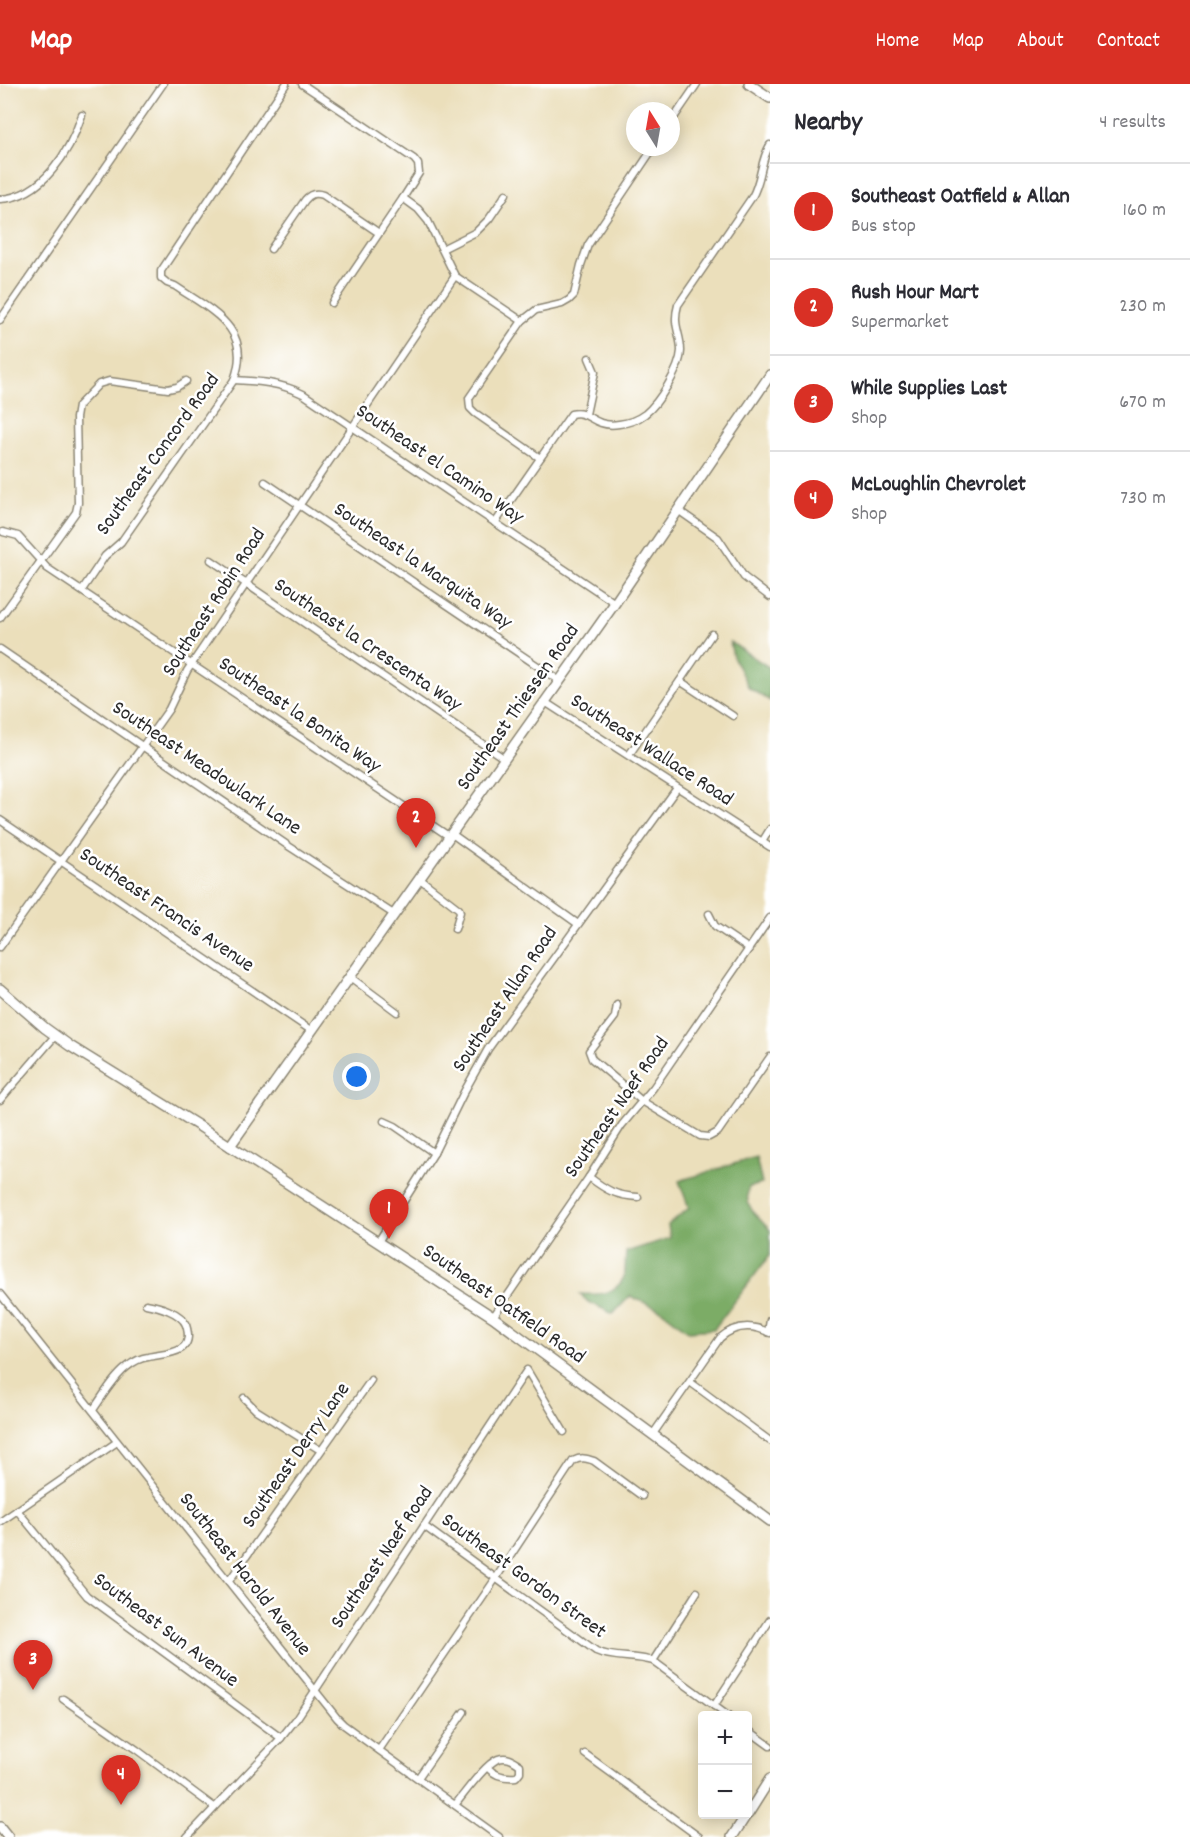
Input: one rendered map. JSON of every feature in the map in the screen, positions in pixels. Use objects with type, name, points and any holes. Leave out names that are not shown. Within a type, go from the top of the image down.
[{"type":"main road","points":[[749,84],[770,98]]},
{"type":"main road","name":"Southeast Thiessen Road","points":[[230,1146],[615,603],[770,375]]},
{"type":"main road","name":"Southeast Oatfield Road","points":[[0,989],[55,1036],[230,1146],[493,1317],[770,1521]]},
{"type":"main road","points":[[752,1806],[770,1779]]},
{"type":"main road","points":[[732,1837],[744,1819]]},
{"type":"main road","points":[[0,1827],[8,1837]]},
{"type":"street","points":[[0,321],[164,84]]},
{"type":"street","name":"Southeast Concord Road","points":[[82,590],[105,556],[121,542],[234,380],[240,353],[237,340],[230,327],[219,316],[166,283],[161,278],[161,271],[286,84]]},
{"type":"street","points":[[302,84],[414,159],[418,164],[419,173],[332,303]]},
{"type":"street","points":[[680,109],[697,84]]},
{"type":"street","points":[[0,199],[28,192],[45,179],[76,134],[82,115]]},
{"type":"street","points":[[495,523],[572,414],[586,414],[599,423],[615,425],[632,422],[651,409],[673,376],[679,362],[681,353],[675,319],[678,305],[752,196],[759,182],[762,160],[770,145]]},
{"type":"street","points":[[540,458],[475,413],[469,402],[472,392],[522,321],[536,310],[562,304],[574,295],[577,290],[580,265],[588,245],[648,156]]},
{"type":"street","points":[[271,249],[305,200],[309,195],[314,194],[323,195],[379,233]]},
{"type":"street","points":[[442,249],[476,232],[489,219],[506,194]]},
{"type":"street","points":[[403,198],[423,215],[455,276],[522,321]]},
{"type":"street","name":"Southeast Robin Road","points":[[0,947],[169,709],[192,664],[455,276]]},
{"type":"street","points":[[586,414],[595,372],[589,357]]},
{"type":"street","name":"Southeast el Camino Way","points":[[234,380],[263,381],[291,388],[303,394],[615,603]]},
{"type":"street","points":[[0,618],[76,512],[78,503],[76,418],[78,406],[99,384],[104,382],[168,389],[177,387],[186,381]]},
{"type":"street","name":"Southeast la Marquita Way","points":[[265,482],[560,681]]},
{"type":"street","points":[[678,510],[713,534],[724,545],[744,577],[770,597]]},
{"type":"street","name":"Southeast la Bonita Way","points":[[3,532],[18,536],[41,562],[451,835],[578,924]]},
{"type":"street","name":"Southeast la Crescenta Way","points":[[211,561],[505,759]]},
{"type":"street","points":[[629,756],[712,634]]},
{"type":"street","name":"Southeast Meadowlark Lane","points":[[0,649],[142,747],[395,915]]},
{"type":"street","points":[[680,681],[733,716]]},
{"type":"street","name":"Southeast Wallace Road","points":[[545,702],[770,847]]},
{"type":"street","name":"Southeast Allan Road","points":[[378,1242],[434,1153],[482,1059],[677,788]]},
{"type":"street","name":"Southeast Francis Avenue","points":[[0,820],[312,1031]]},
{"type":"street","points":[[762,842],[770,829]]},
{"type":"street","points":[[420,879],[459,909],[455,929]]},
{"type":"street","points":[[709,914],[715,926],[749,949]]},
{"type":"street","name":"Southeast Naef Road","points":[[493,1317],[622,1125],[659,1080],[770,918]]},
{"type":"street","points":[[350,977],[397,1012]]},
{"type":"street","points":[[617,1005],[615,1017],[589,1051],[592,1059],[642,1101],[700,1136],[709,1137],[718,1132],[770,1057]]},
{"type":"street","points":[[0,1100],[55,1036]]},
{"type":"street","points":[[384,1121],[434,1153]]},
{"type":"street","points":[[589,1177],[615,1194],[623,1197],[638,1197]]},
{"type":"street","name":"Southeast Harold Avenue","points":[[0,1294],[344,1725],[499,1837]]},
{"type":"street","points":[[93,1410],[119,1374],[128,1366],[145,1357],[171,1354],[182,1348],[187,1339],[186,1325],[183,1320],[163,1307],[146,1304]]},
{"type":"street","points":[[653,1434],[715,1343],[736,1328],[747,1327],[769,1332],[770,1320]]},
{"type":"street","name":"Southeast Naef Road","points":[[187,1837],[281,1738],[297,1718],[527,1371],[564,1432]]},
{"type":"street","name":"Southeast Derry Lane","points":[[229,1581],[371,1380]]},
{"type":"street","points":[[690,1382],[770,1441]]},
{"type":"street","points":[[244,1398],[256,1410],[320,1450]]},
{"type":"street","points":[[0,1522],[117,1442]]},
{"type":"street","points":[[379,1750],[573,1461],[586,1458],[594,1461],[642,1496]]},
{"type":"street","name":"Southeast Sun Avenue","points":[[17,1510],[87,1596],[281,1738]]},
{"type":"street","name":"Southeast Gordon Street","points":[[424,1526],[596,1652],[653,1661],[721,1711]]},
{"type":"street","points":[[653,1661],[697,1592]]},
{"type":"street","points":[[714,1706],[770,1620]]},
{"type":"street","points":[[63,1699],[214,1807]]},
{"type":"street","points":[[418,1778],[464,1712]]},
{"type":"street","points":[[752,1733],[770,1746]]},
{"type":"street","points":[[585,1754],[699,1837]]},
{"type":"street","points":[[455,1805],[478,1777],[488,1768],[499,1759],[512,1759],[520,1765],[520,1772],[516,1778],[507,1778],[493,1774],[488,1768]]},
{"type":"green space","points":[[730,642],[770,668],[770,701],[749,688],[733,657]]},
{"type":"green space","points":[[756,1157],[762,1184],[749,1187],[747,1194],[752,1211],[770,1230],[770,1255],[714,1329],[688,1331],[661,1310],[630,1296],[613,1314],[587,1301],[580,1294],[599,1294],[611,1291],[624,1277],[626,1252],[670,1238],[668,1225],[689,1208],[679,1181]]},
{"type":"place","name":"Rush Hour Mart","points":[[416,848]]},
{"type":"place","name":"Southeast Oatfield & Allan","points":[[389,1239]]},
{"type":"place","name":"While Supplies Last","points":[[33,1690]]},
{"type":"place","name":"McLoughlin Chevrolet","points":[[121,1805]]}]
